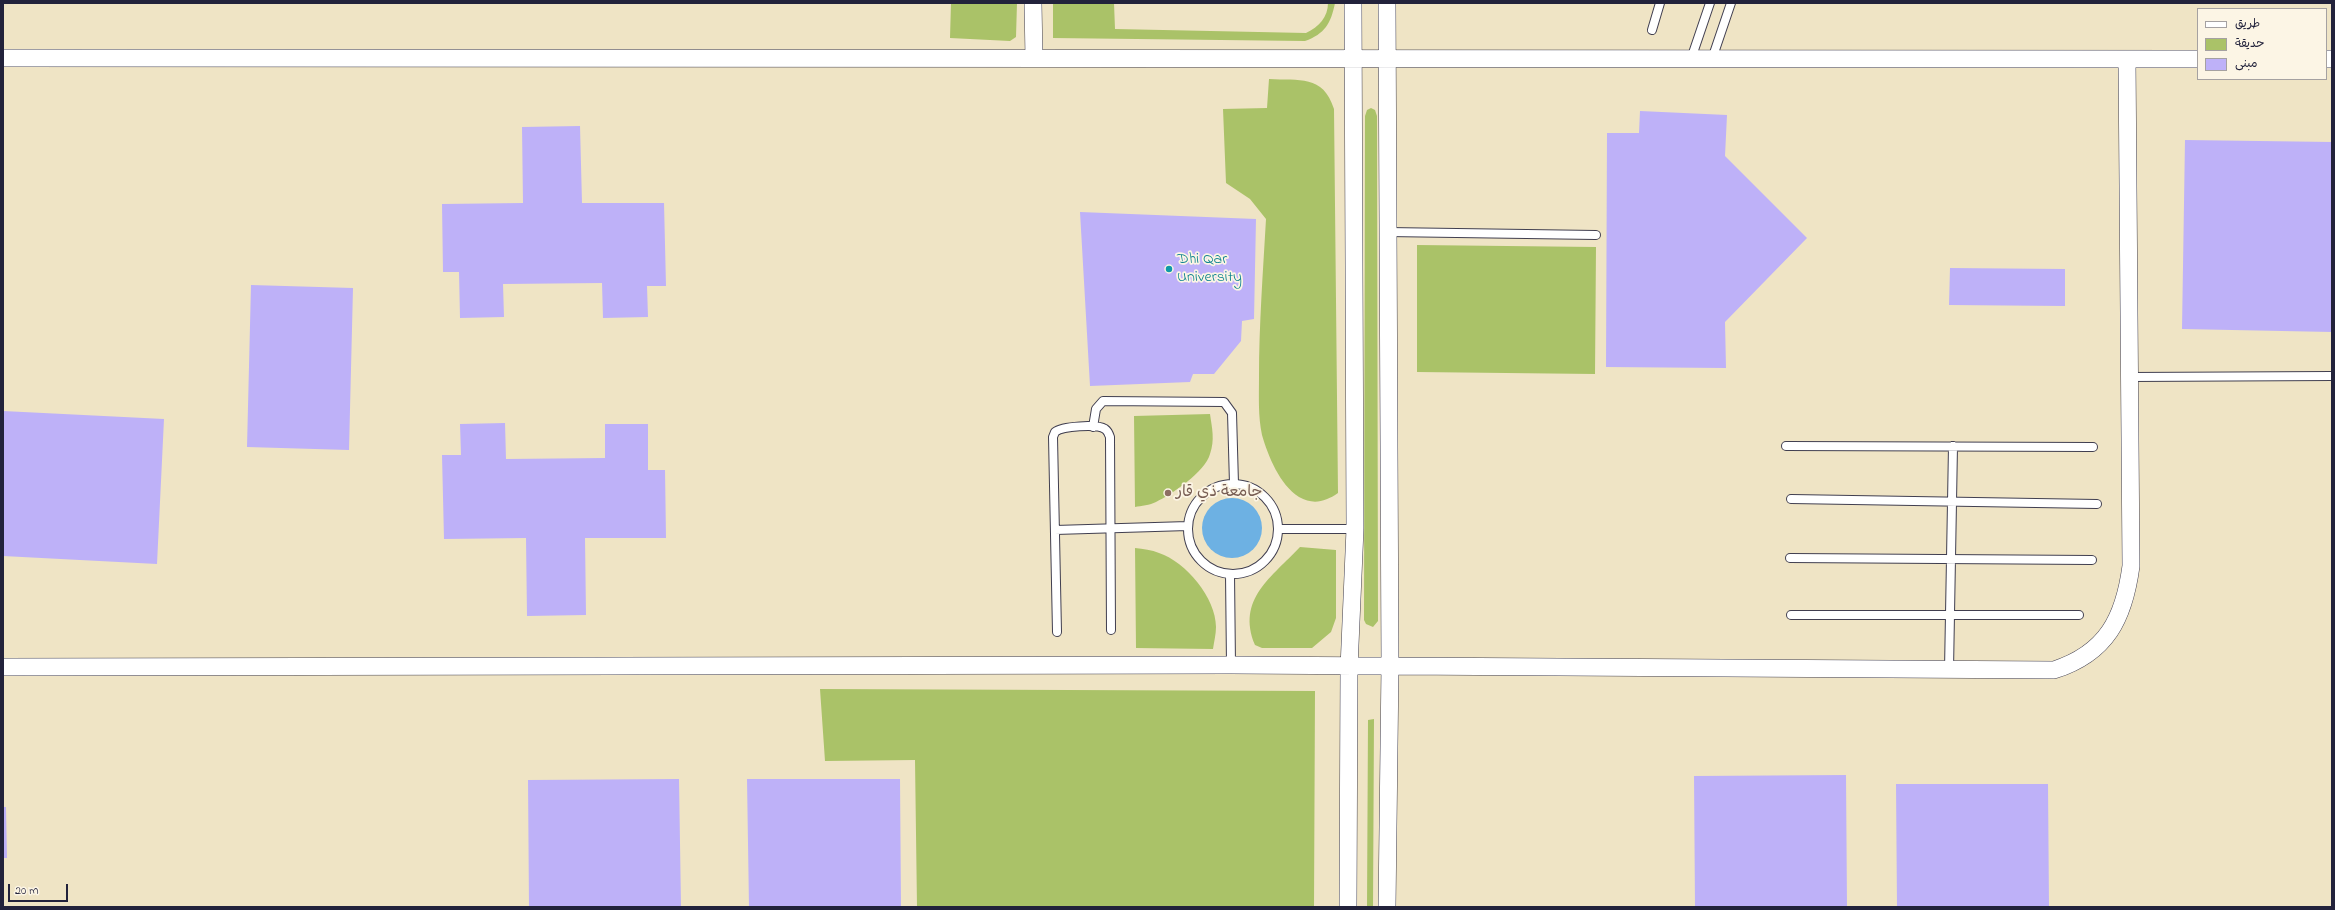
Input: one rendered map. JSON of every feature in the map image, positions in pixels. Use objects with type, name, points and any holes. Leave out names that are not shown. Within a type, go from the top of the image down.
[{"type":"street","points":[[1034,3],[1034,58]]},
{"type":"street","points":[[1348,907],[1349,668],[1355,529],[1354,3]]},
{"type":"street","points":[[1387,3],[1390,667],[1387,907]]},
{"type":"street","points":[[3,58],[2197,59]]},
{"type":"street","points":[[3,667],[1231,665],[1349,668],[2054,670],[2075,663],[2091,652],[2105,638],[2115,623],[2123,604],[2131,566],[2127,59]]},
{"type":"lane","points":[[1652,30],[1660,3]]},
{"type":"lane","points":[[1691,59],[1710,3]]},
{"type":"lane","points":[[1712,59],[1731,3]]},
{"type":"lane","points":[[1387,232],[1596,235]]},
{"type":"lane","points":[[2130,377],[2332,376]]},
{"type":"lane","points":[[1093,427],[1096,409],[1103,401],[1217,400],[1224,402],[1229,406],[1232,413],[1234,484]]},
{"type":"lane","points":[[1056,632],[1053,437],[1060,428],[1093,427],[1105,429],[1110,437],[1111,630]]},
{"type":"lane","points":[[1786,446],[2093,447]]},
{"type":"lane","points":[[1949,670],[1953,446]]},
{"type":"lane","points":[[1234,484],[1252,488],[1260,493],[1270,503],[1276,515],[1278,529],[1276,543],[1269,556],[1258,566],[1245,572],[1230,574],[1216,571],[1204,564],[1195,553],[1189,540],[1188,526],[1190,513],[1198,500],[1208,491],[1221,485],[1234,484]]},
{"type":"lane","points":[[1791,499],[2097,504]]},
{"type":"lane","points":[[1054,530],[1188,526]]},
{"type":"lane","points":[[1278,529],[1355,529]]},
{"type":"lane","points":[[1790,558],[2092,560]]},
{"type":"lane","points":[[1230,574],[1231,665]]},
{"type":"lane","points":[[1790,616],[2079,616]]},
{"type":"green space","points":[[951,3],[1017,3],[1016,37],[1010,41],[950,38]]},
{"type":"green space","points":[[1053,3],[1114,3],[1115,29],[1306,33],[1319,25],[1322,21],[1328,8],[1328,3],[1335,3],[1326,27],[1318,35],[1305,41],[1053,38]]},
{"type":"green space","points":[[1269,79],[1300,80],[1317,85],[1329,98],[1334,109],[1338,493],[1328,499],[1314,502],[1299,497],[1286,485],[1271,461],[1262,435],[1259,406],[1259,357],[1266,219],[1250,199],[1226,183],[1223,109],[1267,108]]},
{"type":"green space","points":[[1371,108],[1375,110],[1377,116],[1378,621],[1373,627],[1366,624],[1364,620],[1365,116],[1367,110]]},
{"type":"green space","points":[[1417,245],[1596,247],[1595,374],[1417,372]]},
{"type":"green space","points":[[1210,414],[1213,434],[1212,444],[1210,454],[1202,468],[1187,482],[1163,498],[1151,504],[1135,507],[1134,416]]},
{"type":"green space","points":[[1300,547],[1336,550],[1336,618],[1331,632],[1312,648],[1262,648],[1255,645],[1250,629],[1250,614],[1254,602],[1268,579]]},
{"type":"green space","points":[[1135,548],[1153,551],[1169,558],[1179,564],[1198,582],[1211,604],[1215,616],[1216,630],[1213,649],[1136,648]]},
{"type":"green space","points":[[820,689],[1315,691],[1314,907],[917,907],[915,760],[825,761]]},
{"type":"green space","points":[[1374,719],[1373,907],[1367,907],[1368,720]]},
{"type":"water","points":[[1232,498],[1248,503],[1253,507],[1257,512],[1262,528],[1257,544],[1253,549],[1248,553],[1232,558],[1216,553],[1211,549],[1207,544],[1202,528],[1207,512],[1211,507],[1216,503]]},
{"type":"building","points":[[1640,111],[1727,115],[1725,156],[1807,238],[1725,322],[1726,368],[1606,367],[1607,133],[1639,133]]},
{"type":"building","points":[[580,126],[582,203],[664,203],[666,286],[647,286],[648,317],[603,318],[602,283],[503,284],[504,317],[460,318],[459,272],[443,272],[442,204],[523,203],[522,127]]},
{"type":"building","points":[[2185,140],[2332,142],[2332,332],[2182,329]]},
{"type":"building","name":"Dhi Qar University","points":[[1080,212],[1256,219],[1254,319],[1242,321],[1241,341],[1214,374],[1193,374],[1190,382],[1090,386]]},
{"type":"building","points":[[1950,268],[2065,269],[2065,306],[1949,305]]},
{"type":"building","points":[[251,285],[353,288],[349,450],[247,447]]},
{"type":"building","points":[[3,411],[164,419],[157,564],[3,556]]},
{"type":"building","points":[[505,423],[506,459],[605,458],[605,424],[648,424],[648,470],[665,470],[666,538],[585,538],[586,615],[527,616],[526,538],[444,539],[442,455],[461,455],[460,424]]},
{"type":"building","points":[[1846,775],[1847,907],[1695,907],[1694,776]]},
{"type":"building","points":[[679,779],[681,907],[529,907],[528,780]]},
{"type":"building","points":[[747,779],[900,779],[901,907],[749,907]]},
{"type":"building","points":[[1896,784],[2048,784],[2049,907],[1897,907]]},
{"type":"building","points":[[3,807],[6,807],[7,858],[3,858]]},
{"type":"place","name":"Dhi Qar University","points":[[1169,269]]},
{"type":"place","name":"جامعة ذي قار","points":[[1168,493]]}]
